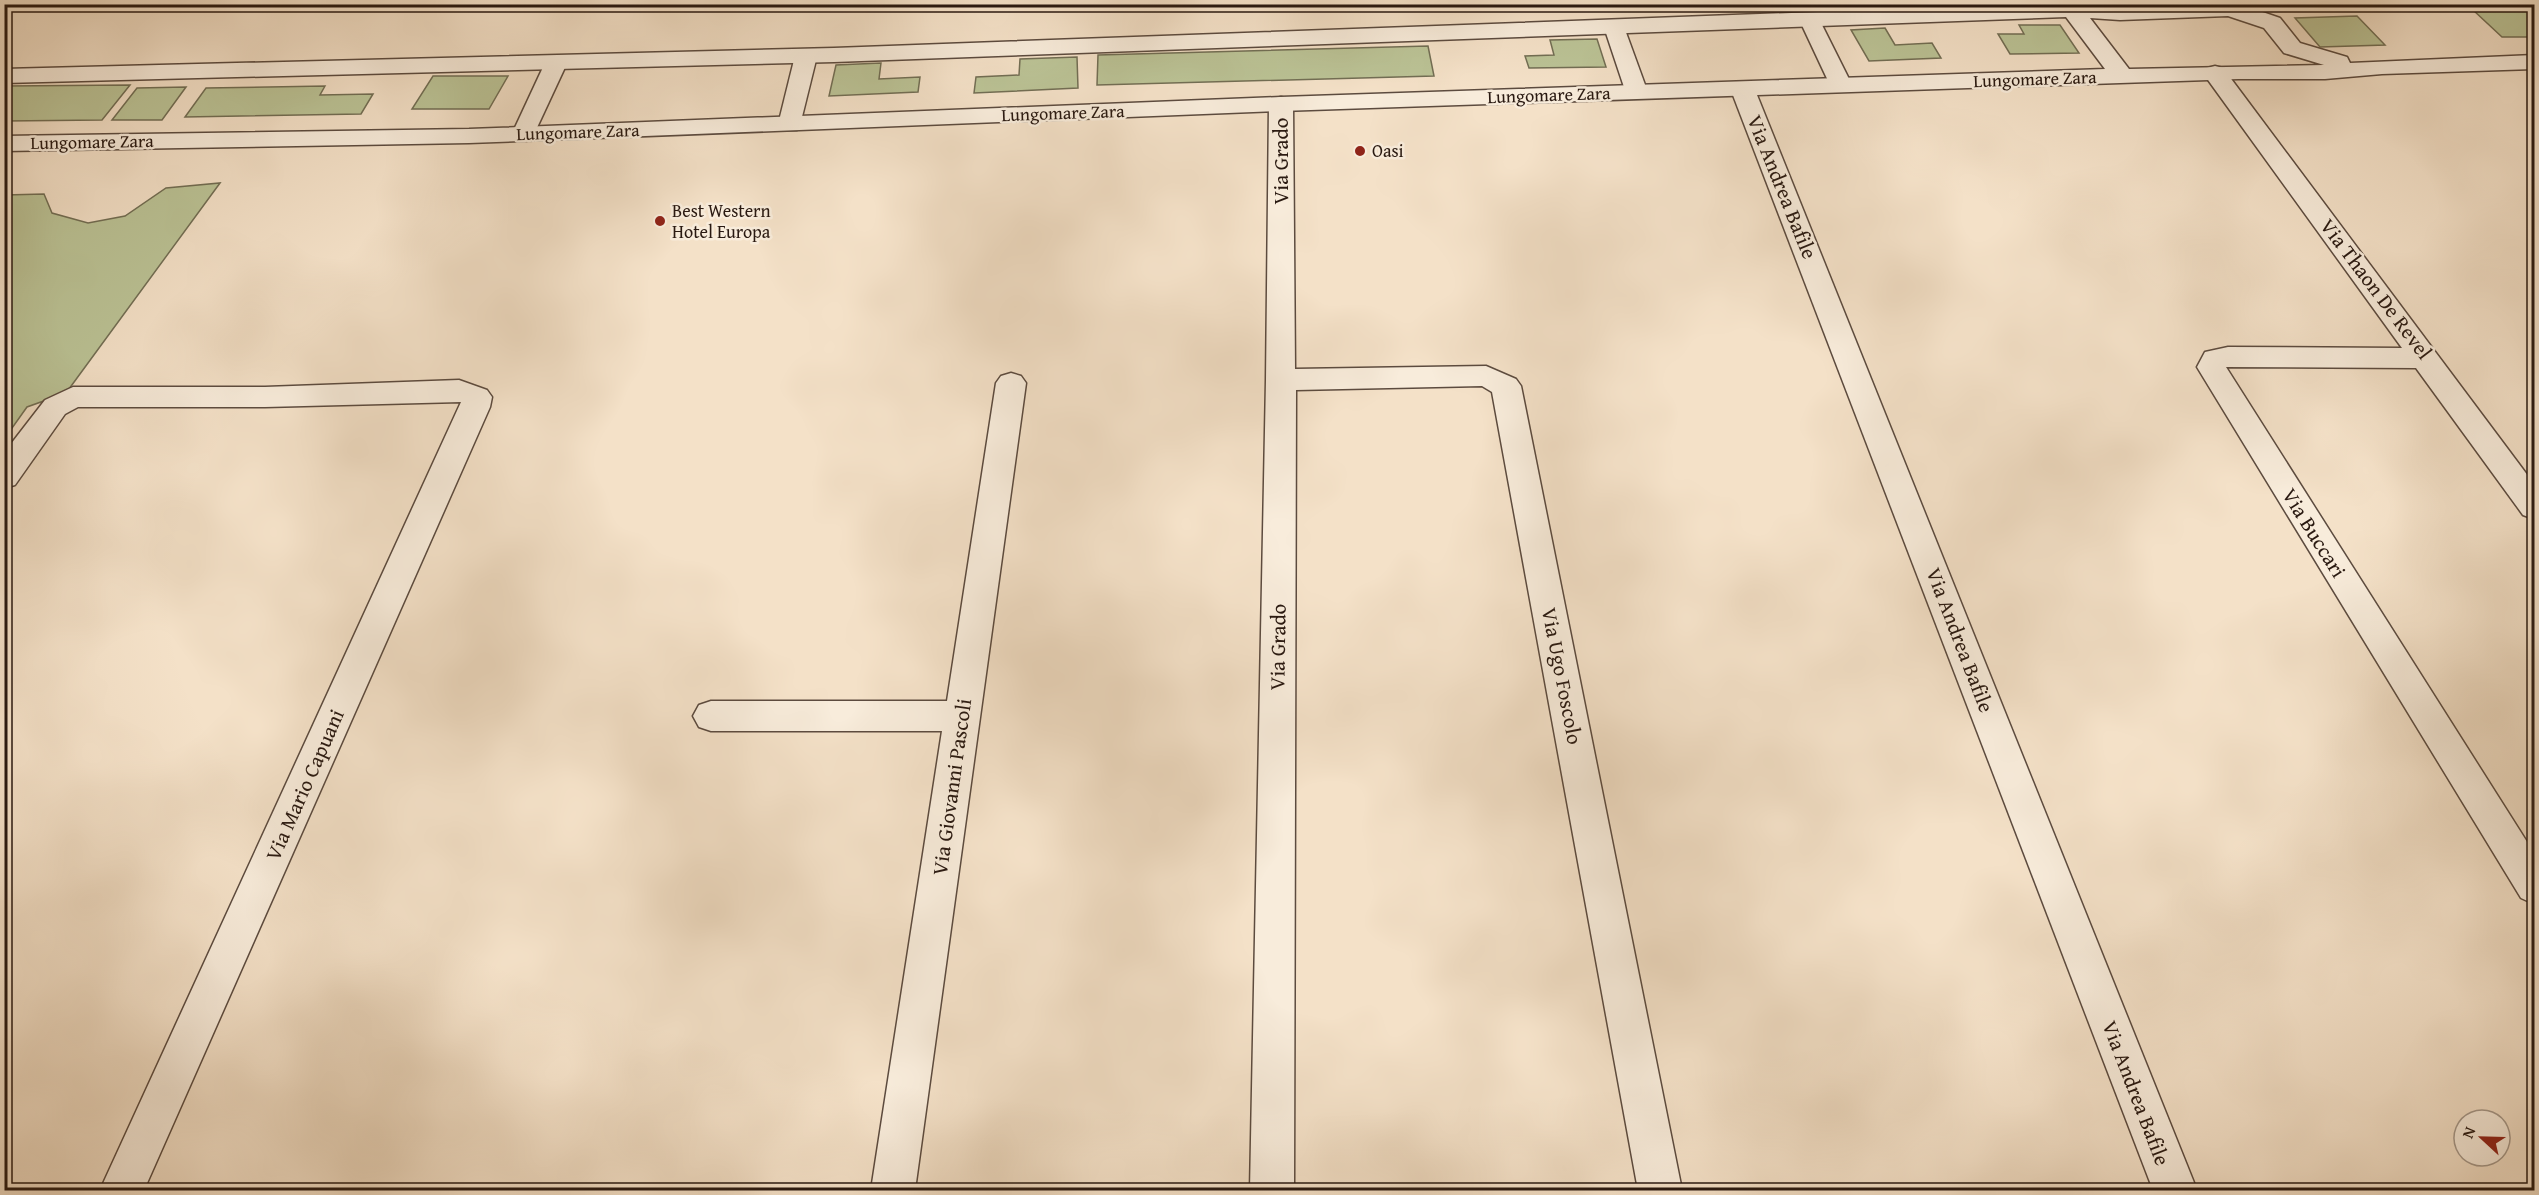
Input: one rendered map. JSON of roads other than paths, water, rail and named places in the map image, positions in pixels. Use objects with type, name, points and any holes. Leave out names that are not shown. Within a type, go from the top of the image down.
[{"type":"street","points":[[4,76],[806,56],[1097,43],[1810,21],[2072,10],[2120,13],[2230,9],[2272,23],[2292,48]]},
{"type":"street","name":"Lungomare Zara","points":[[2072,10],[2122,76]]},
{"type":"street","name":"Lungomare Zara","points":[[2226,73],[2272,68],[2292,48],[2330,60],[2382,67]]},
{"type":"street","name":"Lungomare Zara","points":[[4,144],[523,134],[1281,104],[2122,76],[2325,72],[2382,67],[2535,62]]},
{"type":"street","name":"Via Thaon De Revel","points":[[2226,73],[2535,507]]},
{"type":"street","name":"Via Andrea Bafile","points":[[1743,90],[2175,1191]]},
{"type":"street","name":"Via Grado","points":[[1272,1191],[1281,380],[1281,104]]},
{"type":"street","name":"Via Buccari","points":[[2427,358],[2228,357],[2215,359],[2211,367],[2535,886]]},
{"type":"street","name":"Via Ugo Foscolo","points":[[1281,380],[1486,376],[1506,386],[1660,1191]]},
{"type":"street","name":"Via Giovanni Pascoli","points":[[893,1191],[1011,383]]},
{"type":"street","name":"Via Mario Capuani","points":[[4,477],[55,407],[73,398],[265,397],[459,390],[477,397],[475,407],[122,1191]]},
{"type":"street","points":[[711,716],[962,716]]},
{"type":"lane","points":[[1810,21],[1841,85]]},
{"type":"lane","points":[[1614,27],[1636,93]]},
{"type":"lane","points":[[789,125],[806,56]]},
{"type":"lane","points":[[523,134],[556,63]]},
{"type":"place","name":"Oasi","points":[[1360,151]]},
{"type":"place","name":"Best Western Hotel Europa","points":[[660,221]]}]
